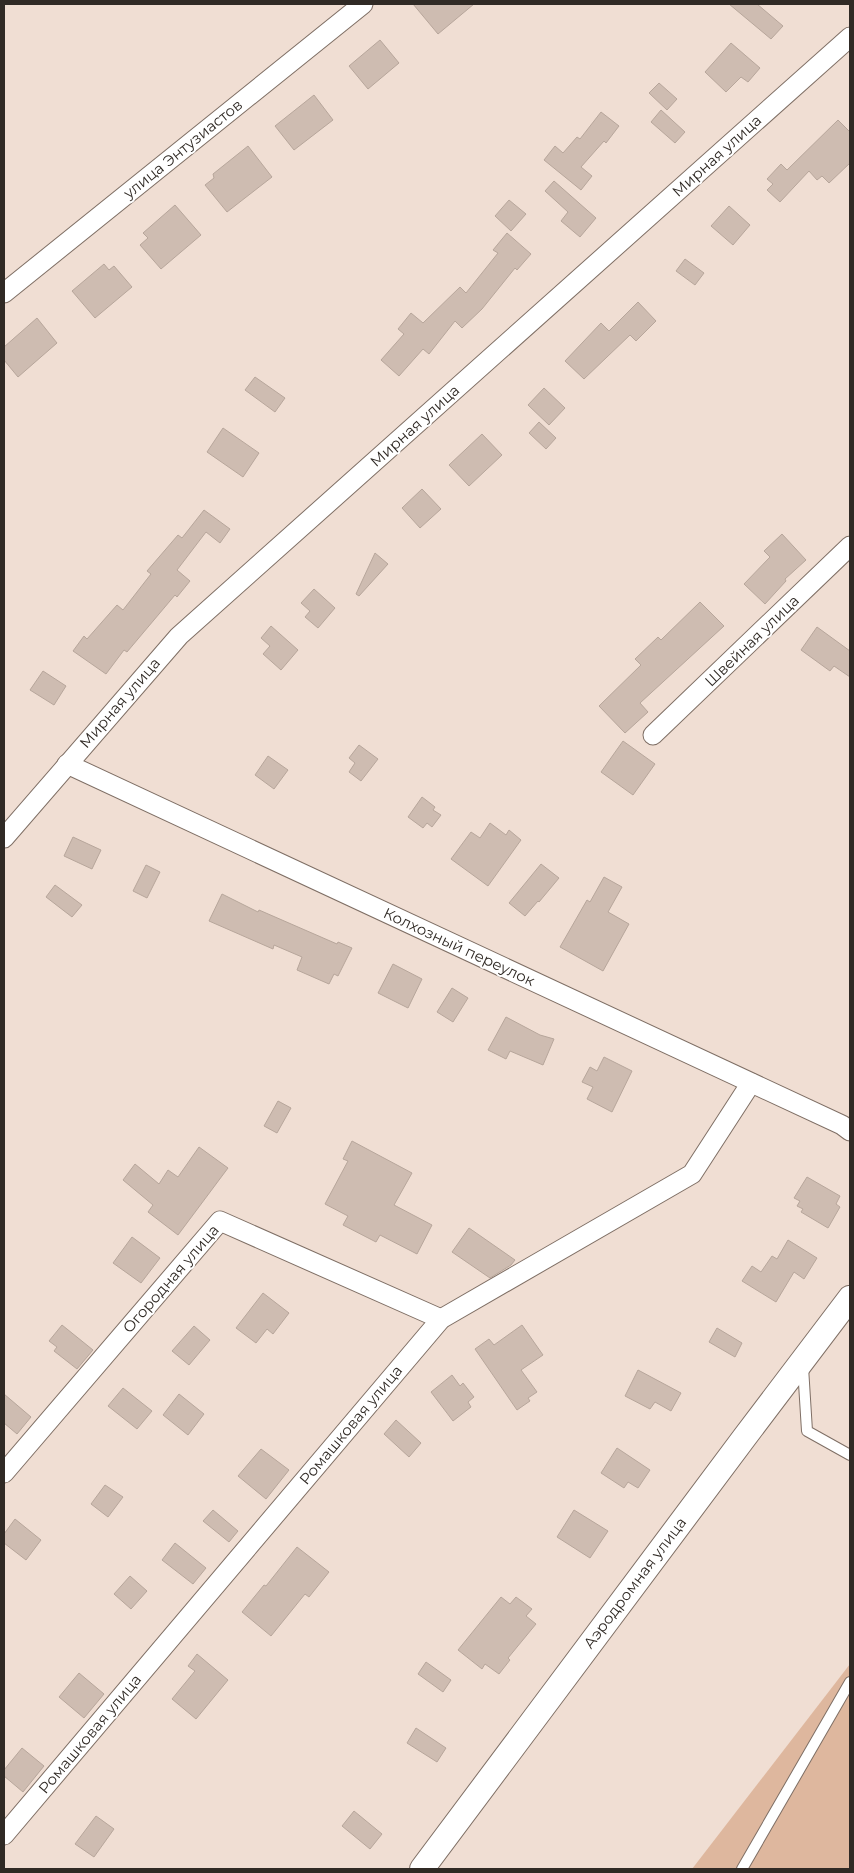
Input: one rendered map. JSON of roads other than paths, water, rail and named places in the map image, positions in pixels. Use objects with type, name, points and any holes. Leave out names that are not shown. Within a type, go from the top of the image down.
[{"type":"street","name":"улица Энтузиастов","points":[[4,294],[363,4]]},
{"type":"street","name":"Мирная улица","points":[[4,838],[179,636],[850,37]]},
{"type":"street","name":"Швейная улица","points":[[653,735],[850,546]]},
{"type":"street","name":"Колхозный переулок","points":[[67,764],[842,1125],[850,1131]]},
{"type":"street","name":"Ромашковая улица","points":[[4,1835],[441,1318],[692,1174],[752,1083]]},
{"type":"street","name":"Огородная улица","points":[[4,1472],[220,1221],[441,1318]]},
{"type":"street","name":"Аэродромная улица","points":[[422,1869],[850,1298]]},
{"type":"lane","points":[[802,1361],[807,1431],[850,1455]]},
{"type":"lane","points":[[742,1869],[850,1682]]}]
